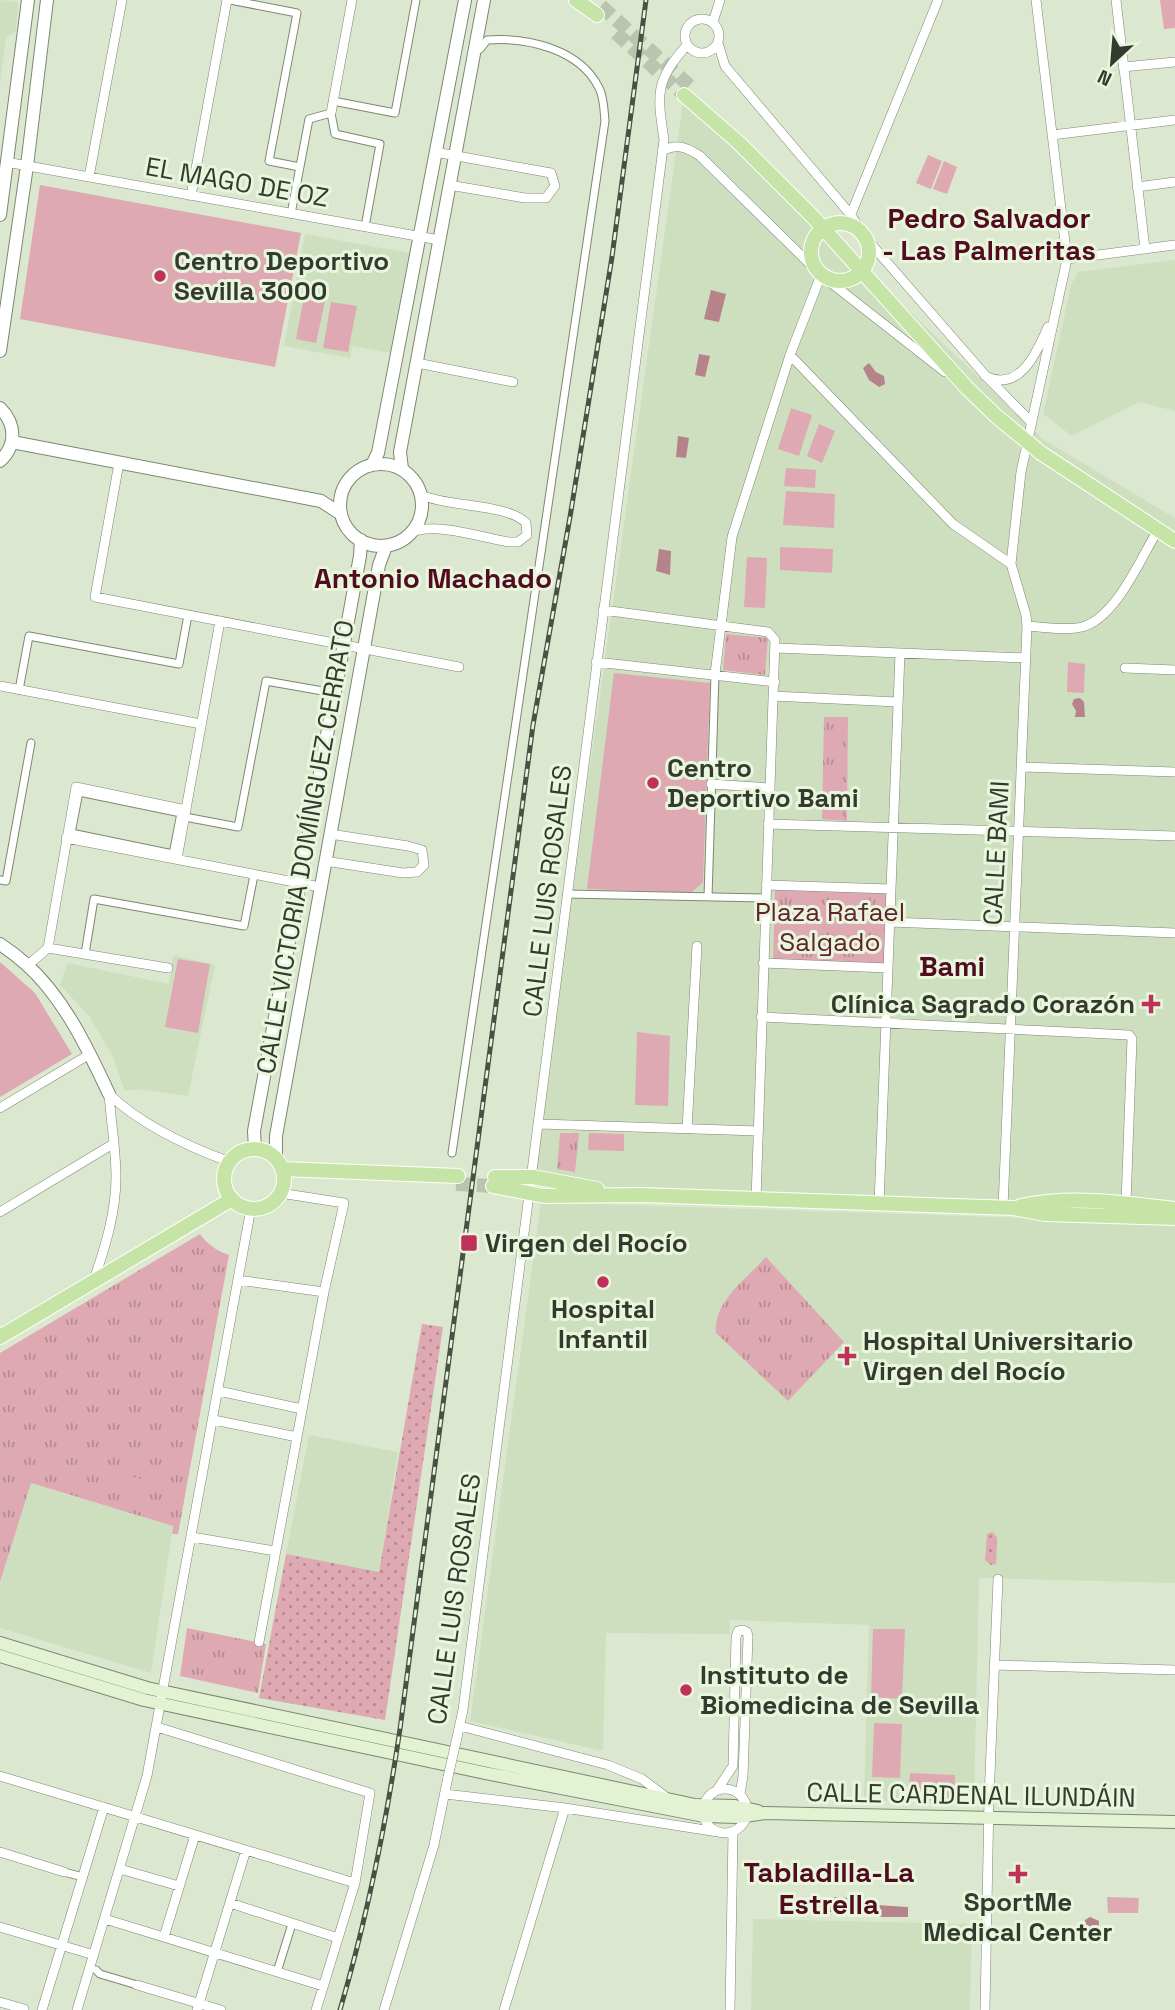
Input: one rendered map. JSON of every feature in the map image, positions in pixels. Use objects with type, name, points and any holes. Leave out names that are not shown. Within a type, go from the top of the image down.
[{"type":"main road","points":[[576,0],[597,7]]},
{"type":"main road","points":[[687,91],[823,229],[967,388],[1028,444],[1175,541]]},
{"type":"main road","points":[[849,220],[863,235],[869,254],[862,272],[843,282],[831,280],[821,275],[812,260],[811,248],[815,237],[823,229],[849,220]]},
{"type":"main road","points":[[1158,530],[1175,528]]},
{"type":"main road","points":[[255,1149],[262,1150],[280,1175],[268,1205],[251,1208],[232,1199],[227,1192],[224,1177],[230,1162],[245,1150],[255,1149]]},
{"type":"main road","points":[[280,1175],[457,1180]]},
{"type":"main road","points":[[494,1181],[640,1195],[1008,1208],[1045,1214],[1175,1218]]},
{"type":"main road","points":[[0,1337],[232,1199]]},
{"type":"main road","points":[[1008,1208],[1043,1202],[1126,1203],[1175,1209]]},
{"type":"main road","points":[[0,1643],[162,1698]]},
{"type":"main road","points":[[0,1656],[162,1698],[486,1766]]},
{"type":"main road","name":"CALLE CARDENAL ILUNDÁIN","points":[[486,1766],[704,1811],[1175,1822]]},
{"type":"main road","name":"CALLE CARDENAL ILUNDÁIN","points":[[486,1766],[667,1798],[704,1811]]},
{"type":"street","points":[[0,215],[28,0]]},
{"type":"street","points":[[0,351],[27,166],[47,0]]},
{"type":"street","points":[[89,177],[122,0]]},
{"type":"street","points":[[191,196],[229,0],[297,13],[269,161],[300,167]]},
{"type":"street","points":[[352,0],[331,113],[335,134],[380,144],[365,227]]},
{"type":"street","points":[[333,101],[395,113],[416,0]]},
{"type":"street","points":[[372,465],[378,453],[465,0]]},
{"type":"street","points":[[402,469],[400,452],[484,0]]},
{"type":"street","points":[[713,22],[720,0]]},
{"type":"street","points":[[718,43],[705,53],[694,51],[687,45],[685,31],[691,22],[702,18],[713,22],[719,32],[718,43],[725,66],[849,220],[939,0]]},
{"type":"street","points":[[790,355],[953,524],[1011,564],[1021,472],[1067,259],[1036,0]]},
{"type":"street","points":[[1116,0],[1144,249]]},
{"type":"street","points":[[452,1153],[605,121],[600,89],[580,64],[550,48],[509,39],[487,40],[480,49]]},
{"type":"street","name":"CALLE LUIS ROSALES","points":[[384,2010],[435,1845],[460,1726],[540,1124],[596,662],[664,140],[659,94],[663,74],[687,45]]},
{"type":"street","points":[[1124,67],[1175,62]]},
{"type":"street","points":[[291,214],[309,119],[331,113]]},
{"type":"street","points":[[1052,135],[1175,120]]},
{"type":"street","points":[[662,151],[670,146],[686,147],[700,156],[821,275],[967,388]]},
{"type":"street","points":[[435,152],[551,173],[555,186],[546,198],[526,198],[449,186]]},
{"type":"street","name":"EL MAGO DE OZ","points":[[6,162],[439,240]]},
{"type":"street","points":[[1137,187],[1175,182]]},
{"type":"street","points":[[863,235],[985,375],[1032,423]]},
{"type":"street","points":[[1067,259],[1175,245]]},
{"type":"street","points":[[708,897],[715,674],[732,537],[790,355],[821,275]]},
{"type":"street","points":[[985,375],[991,379],[1010,378],[1025,369],[1037,353],[1057,306]]},
{"type":"street","points":[[416,363],[513,382]]},
{"type":"street","points":[[0,408],[11,422],[12,442],[9,452],[0,461]]},
{"type":"street","points":[[12,442],[321,501],[341,514],[352,533],[360,540],[373,545],[386,546],[421,528],[509,542],[518,542],[527,535],[526,523],[514,514],[438,501],[421,495]]},
{"type":"street","points":[[119,463],[95,597],[459,667]]},
{"type":"street","points":[[321,501],[333,498],[355,473],[372,465],[390,465],[402,469],[414,480],[421,495],[422,514],[413,531]]},
{"type":"street","points":[[341,514],[344,488]]},
{"type":"street","points":[[1027,626],[1081,627],[1101,618],[1114,604],[1158,530]]},
{"type":"street","name":"CALLE VICTORIA DOMÍNGUEZ CERRATO","points":[[255,1149],[254,1131],[360,556],[360,540]]},
{"type":"street","name":"CALLE VICTORIA DOMÍNGUEZ CERRATO","points":[[280,1175],[276,1136],[363,649],[379,565],[386,546]]},
{"type":"street","name":"CALLE BAMI","points":[[1008,1208],[1013,926],[1027,626],[1011,564]]},
{"type":"street","points":[[603,610],[768,632],[775,640],[756,1200]]},
{"type":"street","points":[[19,690],[29,636],[179,664],[188,615]]},
{"type":"street","points":[[175,856],[220,621]]},
{"type":"street","points":[[776,648],[1026,658]]},
{"type":"street","points":[[879,1204],[900,653]]},
{"type":"street","points":[[596,662],[775,682]]},
{"type":"street","points":[[1125,668],[1175,670]]},
{"type":"street","points":[[28,965],[48,948],[76,787],[238,827],[266,681],[334,693]]},
{"type":"street","points":[[0,686],[201,724]]},
{"type":"street","points":[[773,696],[897,702]]},
{"type":"street","points":[[0,880],[6,881],[31,743]]},
{"type":"street","points":[[1021,768],[1175,772]]},
{"type":"street","points":[[711,785],[769,788]]},
{"type":"street","points":[[175,856],[181,813],[79,792],[71,833],[254,875],[320,887]]},
{"type":"street","points":[[768,824],[1175,836]]},
{"type":"street","points":[[325,861],[403,873],[417,872],[424,865],[422,850],[330,834]]},
{"type":"street","points":[[66,838],[175,856]]},
{"type":"street","points":[[85,954],[94,899],[244,926],[254,875]]},
{"type":"street","points":[[766,885],[891,889]]},
{"type":"street","points":[[567,894],[766,898]]},
{"type":"street","points":[[890,922],[1175,933]]},
{"type":"street","points":[[0,944],[28,965],[54,995],[90,1054],[109,1094],[116,1176],[114,1210],[94,1280]]},
{"type":"street","points":[[687,1129],[697,946]]},
{"type":"street","points":[[48,948],[167,968]]},
{"type":"street","points":[[763,963],[888,968]]},
{"type":"street","points":[[761,1017],[1129,1035],[1132,1039],[1126,1203]]},
{"type":"street","points":[[0,1108],[90,1054]]},
{"type":"street","points":[[109,1094],[128,1112],[210,1155],[230,1162]]},
{"type":"street","points":[[540,1124],[758,1131]]},
{"type":"street","points":[[0,1212],[113,1144]]},
{"type":"street","points":[[260,1642],[324,1292],[344,1203],[280,1175]]},
{"type":"street","points":[[77,2010],[135,1818],[158,1727],[251,1208]]},
{"type":"street","points":[[238,1280],[324,1292]]},
{"type":"street","points":[[219,1391],[302,1409]]},
{"type":"street","points":[[214,1420],[297,1437]]},
{"type":"street","points":[[192,1537],[275,1551]]},
{"type":"street","points":[[985,2010],[998,1579]]},
{"type":"street","points":[[445,1794],[565,1808],[718,1832],[733,1832],[744,1824],[748,1812],[740,1794],[748,1634],[743,1630],[737,1633],[733,1766],[718,1790],[709,1796],[704,1811],[709,1826],[718,1832]]},
{"type":"street","points":[[736,1655],[747,1655]]},
{"type":"street","points":[[994,1665],[1175,1670]]},
{"type":"street","name":"CALLE CARDENAL ILUNDÁIN","points":[[460,1726],[608,1765],[642,1779],[667,1798]]},
{"type":"street","points":[[158,1727],[370,1793],[355,1883],[316,2010]]},
{"type":"street","points":[[0,1776],[355,1883]]},
{"type":"street","points":[[718,1790],[727,1789],[740,1794]]},
{"type":"street","points":[[42,2010],[104,1807]]},
{"type":"street","points":[[504,2010],[565,1808]]},
{"type":"street","points":[[730,2010],[733,1832]]},
{"type":"street","points":[[164,1937],[195,1835]]},
{"type":"street","points":[[198,2007],[246,1850]]},
{"type":"street","points":[[0,1852],[83,1877]]},
{"type":"street","points":[[120,1869],[179,1886]]},
{"type":"street","points":[[230,1903],[338,1938]]},
{"type":"street","points":[[105,1919],[324,1986]]},
{"type":"street","points":[[277,1972],[292,1924]]},
{"type":"street","points":[[0,1927],[94,1955]]},
{"type":"street","points":[[96,1970],[100,1974],[198,2007],[221,2010]]},
{"type":"street","points":[[0,2002],[25,2010]]},
{"type":"shaded area","points":[[0,0],[18,2],[16,32],[6,37],[0,84]]},
{"type":"shaded area","points":[[684,95],[1044,440],[1175,518],[1175,1207],[531,1187]]},
{"type":"shaded area","points":[[305,234],[409,253],[390,353],[352,346],[350,358],[284,346]]},
{"type":"shaded area","points":[[1175,260],[1175,411],[1139,402],[1072,436],[1043,414],[1071,285],[1078,272]]},
{"type":"shaded area","points":[[711,290],[726,294],[719,322],[704,319]]},
{"type":"shaded area","points":[[699,354],[710,356],[705,377],[695,375]]},
{"type":"shaded area","points":[[869,363],[876,372],[884,376],[885,384],[879,387],[869,380],[863,368]]},
{"type":"shaded area","points":[[678,436],[689,438],[686,458],[676,457]]},
{"type":"shaded area","points":[[659,549],[671,551],[670,575],[656,571]]},
{"type":"shaded area","points":[[1080,698],[1084,702],[1085,717],[1075,717],[1076,711],[1072,704],[1074,699]]},
{"type":"shaded area","points":[[173,955],[215,965],[188,1096],[138,1089],[125,1091],[112,1055],[89,1016],[60,985],[68,963],[169,984]]},
{"type":"shaded area","name":"Hospital Universitario Virgen del Rocío","points":[[541,1202],[1175,1223],[1175,1583],[979,1578],[974,1803],[864,1800],[869,1625],[730,1620],[730,1634],[606,1633],[603,1751],[470,1721]]},
{"type":"shaded area","points":[[309,1435],[398,1452],[379,1573],[286,1554]]},
{"type":"shaded area","points":[[30,1483],[173,1526],[151,1673],[0,1628],[0,1583]]},
{"type":"shaded area","points":[[828,1897],[854,1898],[853,1912],[828,1912]]},
{"type":"shaded area","points":[[877,1905],[908,1907],[908,1917],[876,1917]]},
{"type":"shaded area","points":[[1090,1917],[1099,1921],[1098,1943],[1084,1942],[1085,1920]]},
{"type":"shaded area","points":[[753,1919],[972,1924],[970,2010],[751,2010]]},
{"type":"green space","points":[[1160,0],[1175,0],[1175,28],[1164,29]]},
{"type":"green space","points":[[928,155],[942,161],[931,189],[916,183]]},
{"type":"green space","points":[[944,161],[957,167],[947,194],[933,189]]},
{"type":"green space","name":"Centro Deportivo Sevilla 3000","points":[[40,185],[301,233],[275,367],[20,319]]},
{"type":"green space","points":[[304,297],[325,301],[316,343],[296,339]]},
{"type":"green space","points":[[331,302],[357,306],[348,352],[323,348]]},
{"type":"green space","points":[[791,408],[812,415],[799,456],[778,449]]},
{"type":"green space","points":[[819,424],[835,431],[822,463],[807,456]]},
{"type":"green space","points":[[786,468],[816,470],[815,488],[784,486]]},
{"type":"green space","points":[[786,491],[835,494],[834,528],[783,525]]},
{"type":"green space","points":[[780,547],[833,549],[832,573],[780,570]]},
{"type":"green space","points":[[747,557],[767,558],[765,608],[744,607]]},
{"type":"green space","points":[[726,634],[768,638],[765,675],[723,670]]},
{"type":"green space","points":[[1068,662],[1085,664],[1084,693],[1067,692]]},
{"type":"green space","name":"Centro Deportivo Bami","points":[[614,673],[710,683],[703,882],[691,893],[587,889]]},
{"type":"green space","points":[[824,717],[848,717],[847,821],[822,819]]},
{"type":"green space","name":"Plaza Rafael Salgado","points":[[775,888],[887,893],[885,966],[773,961]]},
{"type":"green space","points":[[178,959],[210,964],[198,1033],[165,1027]]},
{"type":"green space","points":[[0,962],[35,993],[72,1054],[0,1097]]},
{"type":"green space","points":[[637,1032],[670,1036],[668,1106],[635,1105]]},
{"type":"green space","points":[[560,1133],[579,1133],[575,1172],[557,1169]]},
{"type":"green space","points":[[589,1133],[624,1134],[624,1151],[588,1150]]},
{"type":"green space","points":[[200,1234],[213,1247],[229,1255],[178,1534],[172,1534],[173,1526],[31,1483],[0,1582],[0,1353]]},
{"type":"green space","points":[[766,1257],[844,1342],[788,1401],[716,1333],[720,1311],[725,1301]]},
{"type":"green space","points":[[422,1324],[443,1327],[385,1720],[259,1698],[286,1554],[379,1572]]},
{"type":"green space","points":[[104,1468],[143,1480],[137,1500],[98,1488]]},
{"type":"green space","points":[[992,1532],[997,1537],[996,1564],[991,1565],[985,1560],[987,1534]]},
{"type":"green space","points":[[187,1628],[266,1644],[258,1693],[180,1676]]},
{"type":"green space","points":[[873,1629],[905,1629],[902,1699],[871,1697]]},
{"type":"green space","points":[[874,1723],[902,1724],[900,1778],[872,1777]]},
{"type":"green space","points":[[910,1773],[955,1775],[955,1801],[908,1799]]},
{"type":"green space","points":[[1107,1897],[1139,1898],[1138,1913],[1108,1913]]},
{"type":"tunnel","points":[[601,6],[691,87]]},
{"type":"tunnel","points":[[616,33],[684,95]]},
{"type":"tunnel","points":[[456,1184],[493,1186]]},
{"type":"railway","points":[[340,2010],[375,1871],[400,1729],[533,725],[612,257],[646,0]]},
{"type":"place","name":"Centro Deportivo Sevilla 3000","points":[[160,276]]},
{"type":"place","name":"Centro Deportivo Bami","points":[[653,783]]},
{"type":"place","name":"Clínica Sagrado Corazón","points":[[1151,1004]]},
{"type":"place","name":"Virgen del Rocío","points":[[469,1243]]},
{"type":"place","name":"Hospital Infantil","points":[[603,1282]]},
{"type":"place","name":"Hospital Universitario Virgen del Rocío","points":[[847,1356]]},
{"type":"place","name":"Instituto de Biomedicina de Sevilla","points":[[686,1690]]},
{"type":"place","name":"SportMe Medical Center","points":[[1018,1874]]},
{"type":"district","name":"Pedro Salvador - Las Palmeritas","points":[[989,234]]},
{"type":"district","name":"Antonio Machado","points":[[433,578]]},
{"type":"district","name":"Bami","points":[[952,966]]},
{"type":"district","name":"Tabladilla-La Estrella","points":[[829,1888]]}]
